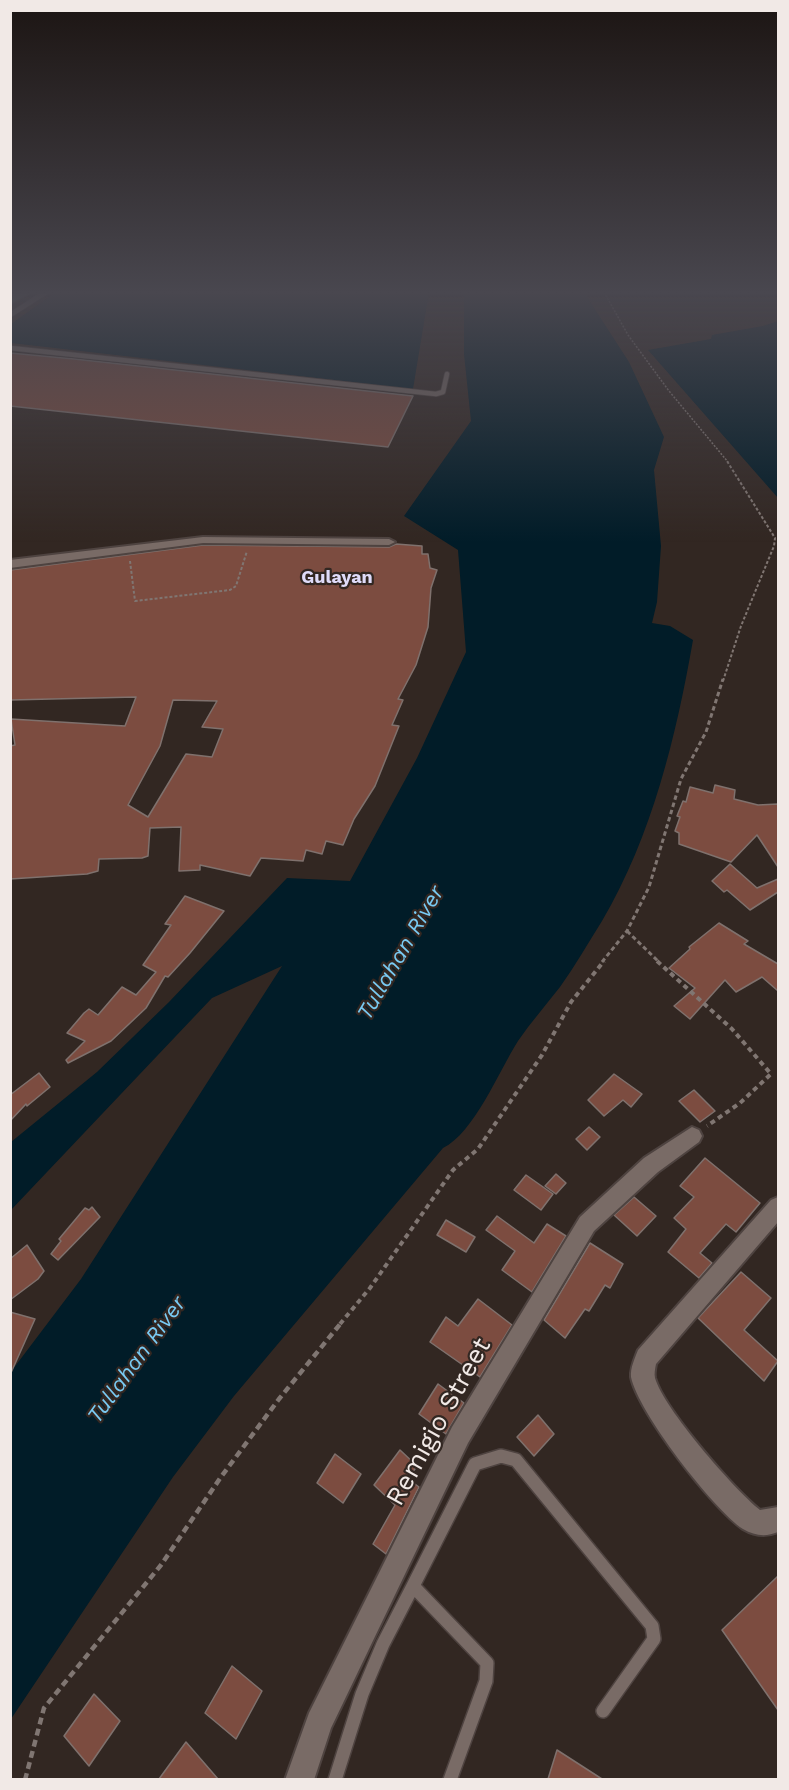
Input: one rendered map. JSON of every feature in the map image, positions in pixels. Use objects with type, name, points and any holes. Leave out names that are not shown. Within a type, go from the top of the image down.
[{"type":"street","points":[[10,564],[203,540],[389,542]]},
{"type":"street","name":"Remigio Street","points":[[299,1779],[319,1723],[460,1435],[587,1224],[651,1165],[692,1137]]},
{"type":"street","points":[[778,1207],[646,1358],[642,1375],[663,1416],[718,1487],[753,1521],[771,1523],[778,1519]]},
{"type":"lane","points":[[265,376],[436,394],[443,392],[447,376]]},
{"type":"lane","points":[[335,1779],[362,1694],[383,1644],[475,1464],[494,1456],[509,1456],[516,1461],[652,1626],[654,1640],[603,1712]]},
{"type":"lane","points":[[412,1586],[487,1663],[486,1681],[450,1779]]},
{"type":"path","points":[[24,1779],[44,1708],[161,1565],[221,1477],[279,1399],[370,1288],[453,1170],[478,1149],[542,1055],[571,1002],[627,931],[649,887],[681,779],[706,732],[741,626],[774,546],[775,538],[725,457],[658,376]]},
{"type":"path","points":[[129,548],[135,601],[230,590],[236,586],[244,565],[249,540]]},
{"type":"path","points":[[627,931],[675,979],[732,1029],[771,1074],[740,1103],[692,1137]]},
{"type":"water","points":[[295,376],[415,376],[413,389]]},
{"type":"water","name":"Tullahan River","points":[[466,376],[635,376],[664,437],[654,470],[661,546],[657,602],[652,623],[670,626],[693,640],[670,749],[648,820],[620,888],[602,921],[560,987],[518,1041],[475,1115],[465,1129],[443,1148],[234,1396],[173,1477],[11,1719],[10,1373],[81,1279],[282,966],[212,998],[11,1210],[11,1142],[97,1072],[169,1002],[287,878],[350,881],[417,758],[466,652],[458,550],[404,516],[471,421]]},
{"type":"water","points":[[670,376],[778,376],[778,498]]},
{"type":"building","points":[[10,376],[225,376],[413,396],[388,447],[10,406]]},
{"type":"building","points":[[396,544],[422,546],[422,554],[428,554],[430,568],[437,570],[431,588],[428,627],[416,665],[398,699],[403,700],[392,725],[399,726],[375,786],[354,819],[343,845],[326,841],[322,854],[306,850],[303,861],[261,858],[250,876],[200,865],[200,870],[179,871],[181,827],[150,828],[148,856],[99,859],[98,871],[87,874],[10,879],[10,746],[15,745],[11,719],[125,726],[136,697],[10,700],[10,570],[203,545],[389,547]],"holes":[[[173,700],[217,701],[202,727],[223,729],[212,757],[186,754],[148,817],[128,805],[160,746]]]},
{"type":"building","points":[[715,785],[735,790],[734,799],[758,805],[778,804],[778,867],[757,835],[731,862],[679,844],[679,833],[675,831],[680,817],[677,816],[683,801],[686,802],[690,787],[713,793]]},
{"type":"building","points":[[730,864],[757,888],[778,879],[778,892],[750,910],[727,890],[724,892],[712,881]]},
{"type":"building","points":[[185,896],[224,911],[190,953],[168,977],[165,976],[146,1008],[111,1041],[68,1063],[66,1060],[85,1041],[67,1033],[84,1013],[89,1009],[98,1015],[122,987],[136,995],[156,972],[143,965],[171,925],[165,924]]},
{"type":"building","points":[[719,923],[748,941],[744,944],[778,964],[778,991],[762,977],[736,992],[725,980],[690,1019],[674,1006],[695,988],[669,968],[690,949],[689,947]]},
{"type":"building","points":[[39,1073],[50,1087],[27,1106],[26,1104],[10,1121],[10,1095]]},
{"type":"building","points":[[614,1074],[642,1094],[631,1107],[623,1100],[604,1116],[588,1100]]},
{"type":"building","points":[[694,1090],[715,1111],[700,1122],[679,1101]]},
{"type":"building","points":[[589,1127],[600,1137],[587,1150],[576,1139]]},
{"type":"building","points":[[705,1158],[760,1203],[736,1232],[726,1224],[700,1253],[712,1263],[699,1278],[668,1252],[686,1229],[674,1218],[694,1197],[680,1186]]},
{"type":"building","points":[[556,1174],[566,1183],[556,1194],[545,1186]]},
{"type":"building","points":[[526,1175],[553,1194],[541,1210],[514,1190]]},
{"type":"building","points":[[634,1197],[656,1216],[637,1236],[614,1215]]},
{"type":"building","points":[[92,1207],[100,1217],[58,1260],[51,1254],[61,1241],[59,1239],[85,1208],[89,1210]]},
{"type":"building","points":[[497,1216],[534,1243],[547,1224],[566,1236],[532,1292],[502,1270],[515,1251],[486,1230]]},
{"type":"building","points":[[446,1220],[475,1237],[466,1252],[437,1235]]},
{"type":"building","points":[[590,1243],[623,1264],[610,1288],[605,1285],[589,1311],[585,1309],[565,1338],[544,1320]]},
{"type":"building","points":[[27,1245],[44,1271],[38,1279],[10,1300],[10,1259]]},
{"type":"building","points":[[741,1272],[771,1298],[744,1330],[778,1361],[764,1381],[698,1318]]},
{"type":"building","points":[[478,1299],[512,1325],[480,1377],[430,1342],[446,1317],[458,1326]]},
{"type":"building","points":[[10,1312],[35,1319],[10,1375]]},
{"type":"building","points":[[438,1384],[464,1403],[446,1434],[419,1414]]},
{"type":"building","points":[[538,1415],[554,1434],[534,1456],[517,1437]]},
{"type":"building","points":[[400,1450],[417,1466],[408,1479],[419,1487],[386,1554],[373,1544],[395,1505],[374,1485]]},
{"type":"building","points":[[335,1454],[361,1474],[343,1503],[317,1483]]},
{"type":"building","points":[[778,1576],[778,1710],[722,1630]]},
{"type":"building","points":[[232,1666],[262,1691],[236,1739],[205,1713]]},
{"type":"building","points":[[94,1694],[120,1721],[89,1766],[64,1736]]},
{"type":"building","points":[[186,1742],[218,1779],[159,1779]]},
{"type":"building","points":[[557,1750],[602,1779],[548,1779]]},
{"type":"district","name":"Gulayan","points":[[337,578]]}]
